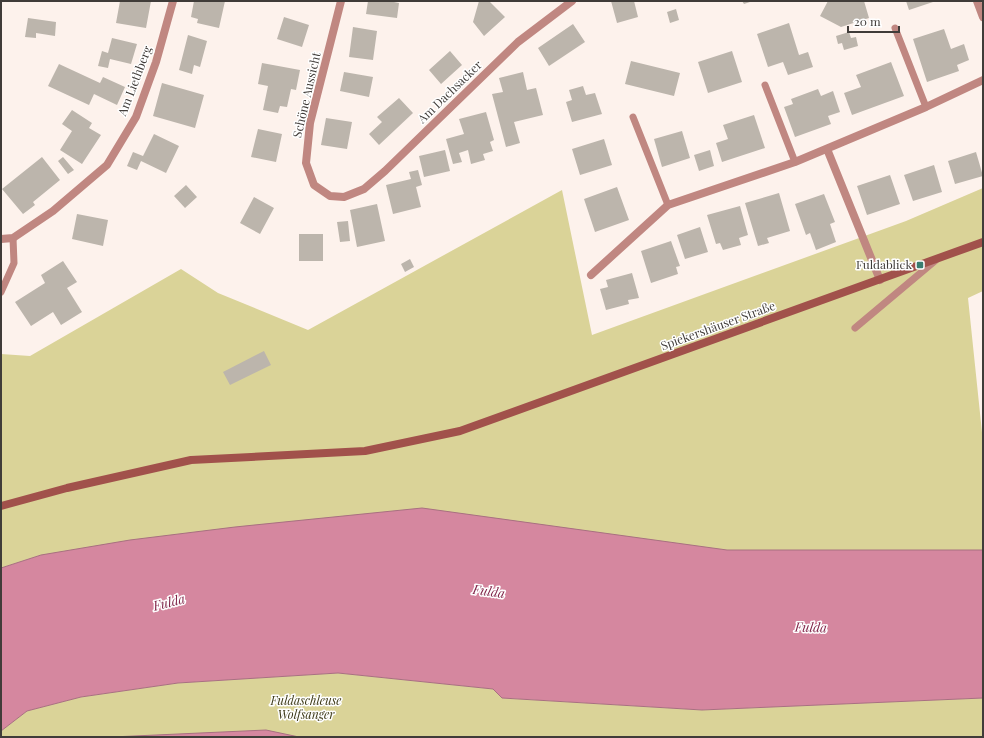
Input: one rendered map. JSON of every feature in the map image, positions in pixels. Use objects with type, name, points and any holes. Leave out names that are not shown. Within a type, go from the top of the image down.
[{"type":"street","name":"Am Liethberg","points":[[1,239],[13,238],[53,211],[107,165],[136,117],[156,62],[173,1]]},
{"type":"street","name":"Schöne Aussicht","points":[[341,1],[310,123],[306,163],[314,185],[330,196],[344,197]]},
{"type":"street","name":"Am Dachsacker","points":[[344,197],[364,189],[385,171],[518,42],[572,1]]},
{"type":"street","points":[[977,1],[983,17]]},
{"type":"street","points":[[591,275],[668,205],[796,162],[926,107],[983,80]]},
{"type":"street","points":[[827,149],[880,280]]},
{"type":"street","name":"Spiekershäuser Straße","points":[[1,506],[67,488],[191,460],[365,451],[460,431],[983,242]]},
{"type":"lane","points":[[895,28],[926,107]]},
{"type":"lane","points":[[765,85],[796,162]]},
{"type":"lane","points":[[633,117],[668,205]]},
{"type":"lane","points":[[1,292],[14,263],[13,238]]},
{"type":"lane","points":[[855,328],[938,259]]},
{"type":"green space","points":[[983,188],[983,291],[968,298],[983,442],[983,550],[41,555],[1,568],[1,354],[30,356],[181,269],[218,293],[308,330],[562,190],[592,335],[906,221]]},
{"type":"green space","name":"Fuldaschleuse Wolfsanger","points":[[338,673],[493,689],[502,698],[702,710],[983,698],[983,737],[1,737],[1,731],[27,711],[81,697],[178,683]]},
{"type":"water","name":"Fulda","points":[[422,508],[727,550],[983,550],[983,698],[702,710],[502,698],[493,689],[338,673],[178,683],[81,697],[27,711],[1,731],[1,568],[41,555],[130,540],[235,527]]},
{"type":"water","points":[[266,730],[299,737],[112,737]]},
{"type":"building","points":[[120,1],[151,1],[146,28],[116,23]]},
{"type":"building","points":[[194,1],[225,1],[219,28],[197,23],[198,19],[191,17]]},
{"type":"building","points":[[368,1],[389,1],[399,3],[397,18],[366,14]]},
{"type":"building","points":[[479,1],[489,1],[505,17],[484,36],[473,22]]},
{"type":"building","points":[[611,1],[634,1],[638,17],[617,23]]},
{"type":"building","points":[[742,1],[753,1],[744,4]]},
{"type":"building","points":[[828,1],[864,1],[869,18],[841,27],[820,16]]},
{"type":"building","points":[[906,1],[936,1],[909,10]]},
{"type":"building","points":[[676,9],[679,20],[670,23],[667,12]]},
{"type":"building","points":[[284,17],[309,25],[302,47],[277,39]]},
{"type":"building","points":[[28,18],[56,22],[55,36],[36,33],[36,38],[25,37]]},
{"type":"building","points":[[789,23],[799,55],[808,52],[813,67],[788,75],[783,62],[768,67],[757,34]]},
{"type":"building","points":[[573,24],[585,42],[549,66],[538,48]]},
{"type":"building","points":[[353,27],[377,31],[373,60],[349,57]]},
{"type":"building","points":[[944,29],[951,49],[964,44],[969,60],[957,65],[959,71],[927,82],[913,39]]},
{"type":"building","points":[[849,32],[851,38],[856,37],[858,46],[844,50],[842,43],[838,44],[836,36]]},
{"type":"building","points":[[188,35],[207,41],[200,67],[194,65],[192,74],[179,70]]},
{"type":"building","points":[[112,38],[137,44],[131,64],[110,59],[108,68],[98,66],[102,51],[108,53]]},
{"type":"building","points":[[450,51],[462,65],[441,84],[429,70]]},
{"type":"building","points":[[732,51],[742,82],[708,93],[698,62]]},
{"type":"building","points":[[631,61],[680,73],[674,96],[625,84]]},
{"type":"building","points":[[891,62],[904,96],[852,115],[844,93],[861,87],[856,75]]},
{"type":"building","points":[[262,63],[300,70],[296,90],[291,89],[287,107],[280,106],[278,113],[263,110],[268,86],[258,84]]},
{"type":"building","points":[[59,64],[100,83],[103,77],[125,87],[117,105],[94,94],[89,105],[48,86]]},
{"type":"building","points":[[344,72],[373,77],[369,97],[340,91]]},
{"type":"building","points":[[523,72],[527,90],[536,88],[543,115],[514,122],[520,143],[506,147],[492,94],[503,92],[499,78]]},
{"type":"building","points":[[162,83],[204,95],[195,128],[153,116]]},
{"type":"building","points":[[583,86],[586,95],[595,93],[602,114],[572,122],[566,102],[572,100],[569,90]]},
{"type":"building","points":[[818,89],[821,96],[833,91],[840,112],[828,116],[831,124],[795,137],[784,107],[793,104],[791,99]]},
{"type":"building","points":[[399,98],[413,113],[379,145],[369,134],[382,122],[377,117]]},
{"type":"building","points":[[72,110],[92,123],[89,128],[101,135],[82,164],[60,150],[72,131],[62,124]]},
{"type":"building","points":[[486,112],[494,140],[490,142],[493,151],[483,154],[485,160],[471,164],[468,150],[459,153],[462,162],[453,164],[446,139],[464,134],[459,119]]},
{"type":"building","points":[[754,115],[765,148],[722,162],[716,143],[728,139],[723,125]]},
{"type":"building","points":[[326,118],[352,122],[347,149],[321,145]]},
{"type":"building","points":[[258,129],[282,134],[276,162],[251,157]]},
{"type":"building","points":[[682,131],[690,158],[662,167],[654,139]]},
{"type":"building","points":[[154,134],[179,146],[166,173],[141,161],[137,170],[127,166],[133,152],[143,156]]},
{"type":"building","points":[[604,139],[612,165],[580,175],[572,149]]},
{"type":"building","points":[[445,150],[450,171],[424,177],[419,156]]},
{"type":"building","points":[[710,150],[714,166],[699,171],[694,155]]},
{"type":"building","points":[[976,152],[983,176],[955,184],[948,161]]},
{"type":"building","points":[[42,157],[60,180],[33,202],[35,205],[23,214],[2,189]]},
{"type":"building","points":[[63,157],[74,170],[68,174],[58,161]]},
{"type":"building","points":[[934,165],[942,192],[913,201],[904,175]]},
{"type":"building","points":[[418,170],[422,185],[416,187],[421,207],[393,214],[386,185],[411,179],[409,172]]},
{"type":"building","points":[[890,175],[900,204],[867,215],[857,186]]},
{"type":"building","points":[[186,185],[197,197],[185,208],[174,196]]},
{"type":"building","points":[[617,187],[629,220],[595,232],[584,199]]},
{"type":"building","points":[[779,193],[790,231],[767,238],[769,243],[758,246],[745,203]]},
{"type":"building","points":[[824,194],[835,222],[830,224],[836,242],[816,250],[810,233],[806,235],[795,204]]},
{"type":"building","points":[[254,197],[274,208],[260,234],[240,223]]},
{"type":"building","points":[[377,204],[385,241],[357,247],[350,210]]},
{"type":"building","points":[[740,206],[748,235],[739,238],[741,245],[723,250],[720,243],[716,244],[707,215]]},
{"type":"building","points":[[77,214],[108,220],[103,246],[72,239]]},
{"type":"building","points":[[348,221],[350,241],[340,242],[337,222]]},
{"type":"building","points":[[700,227],[708,252],[685,259],[677,235]]},
{"type":"building","points":[[299,234],[323,234],[323,261],[299,261]]},
{"type":"building","points":[[671,241],[680,266],[676,267],[678,274],[651,283],[641,251]]},
{"type":"building","points":[[410,259],[414,267],[405,272],[401,264]]},
{"type":"building","points":[[63,261],[77,282],[67,288],[82,312],[61,325],[53,312],[31,326],[15,302],[45,283],[41,275]]},
{"type":"building","points":[[632,273],[639,298],[628,300],[629,304],[606,310],[600,289],[608,287],[606,280]]},
{"type":"building","points":[[264,351],[271,365],[230,385],[223,372]]},
{"type":"place","name":"Fuldablick","points":[[920,265]]}]
